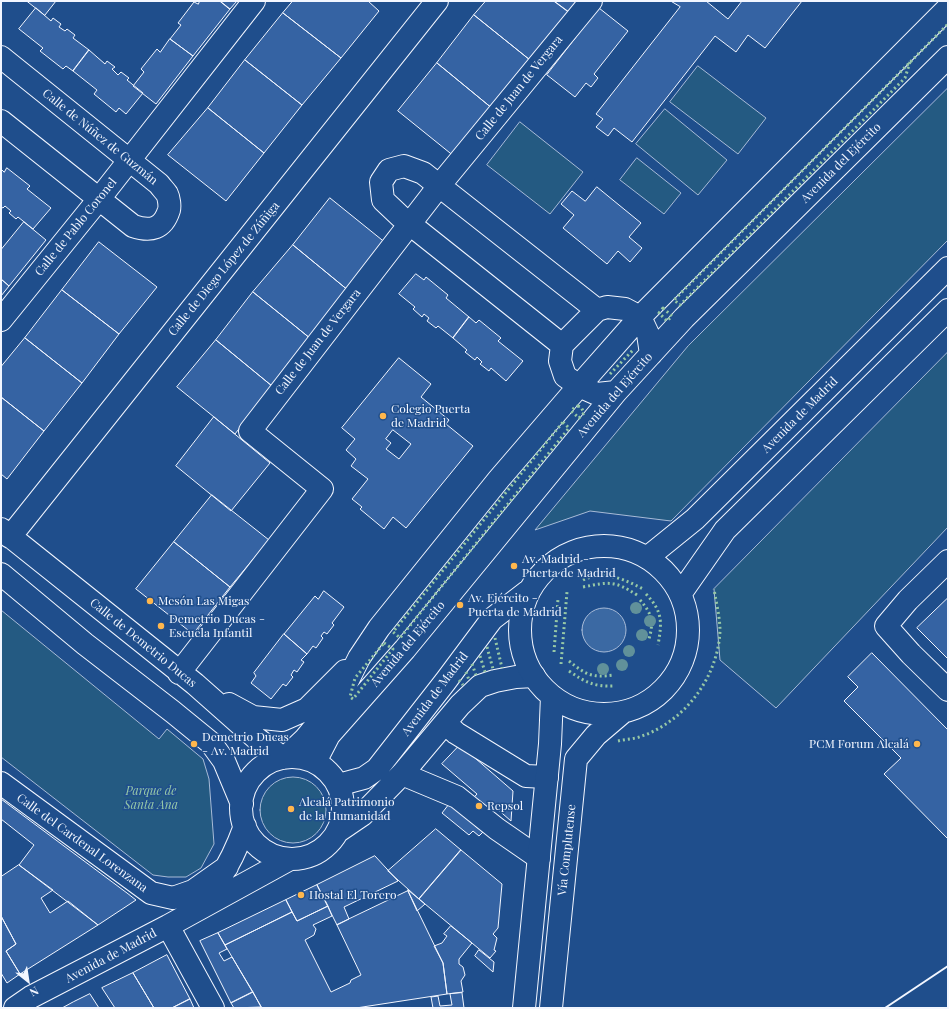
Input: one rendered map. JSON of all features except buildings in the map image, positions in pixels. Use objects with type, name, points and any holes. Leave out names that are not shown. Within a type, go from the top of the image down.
[{"type":"street","name":"Calle de Pablo Coronel","points":[[1,320],[99,199],[254,1]]},
{"type":"street","name":"Calle de Diego López de Zúñiga","points":[[6,533],[437,1]]},
{"type":"street","name":"Calle de Juan de Vergara","points":[[187,679],[322,489],[250,431],[439,186],[591,1]]},
{"type":"street","points":[[285,758],[305,739],[339,698],[359,658],[379,628],[499,479],[578,386],[640,317],[948,8]]},
{"type":"street","name":"Calle de Núñez de Guzmán","points":[[1,57],[159,184],[168,195],[170,207],[166,219],[157,227],[144,229],[133,226],[1,121]]},
{"type":"street","name":"Avenida del Ejército","points":[[315,762],[329,735],[405,649],[616,392],[684,318],[948,57]]},
{"type":"street","points":[[562,345],[410,224],[383,200],[380,182],[389,170],[404,166],[423,173],[597,310]]},
{"type":"street","name":"Avenida de Madrid","points":[[648,557],[696,519],[948,268]]},
{"type":"street","points":[[616,392],[597,394],[578,386],[565,376],[560,361],[562,345],[597,310],[607,307],[625,309],[640,317],[648,334],[651,354]]},
{"type":"street","points":[[681,593],[725,530],[948,310]]},
{"type":"street","name":"Calle de Demetrio Ducas","points":[[6,533],[187,679],[256,738],[285,758]]},
{"type":"street","points":[[589,547],[619,547],[648,557],[667,572],[681,593],[689,627],[685,658],[670,684],[648,702],[623,712],[594,714],[572,708],[552,696],[534,676],[523,650],[520,633],[522,612],[527,592],[544,572],[564,556],[589,547]]},
{"type":"street","points":[[948,561],[908,600],[886,626],[911,654],[948,690]]},
{"type":"street","points":[[1,574],[85,644],[211,743],[224,761],[242,804]]},
{"type":"street","name":"Avenida de Madrid","points":[[338,785],[364,778],[377,769],[446,682],[492,619],[527,592]]},
{"type":"street","points":[[187,679],[253,717],[282,720],[307,709],[359,658]]},
{"type":"street","name":"Avenida de Madrid","points":[[337,832],[362,815],[402,774],[463,702],[480,686],[495,681],[516,677],[534,676]]},
{"type":"street","points":[[524,1008],[550,744],[552,696]]},
{"type":"street","name":"Vía Complutense","points":[[551,1008],[576,759],[596,735],[623,712]]},
{"type":"street","points":[[445,723],[456,733],[526,776],[547,777]]},
{"type":"street","points":[[296,757],[315,762],[332,776],[338,785],[343,801],[343,817],[337,832],[329,844],[304,858],[290,859],[275,856],[262,849],[252,839],[245,826],[242,815],[242,804],[245,788],[254,774],[267,763],[285,758],[296,757]]},
{"type":"street","points":[[402,774],[457,797],[497,829],[539,858]]},
{"type":"street","name":"Calle del Cardenal Lorenzana","points":[[1,783],[151,893],[173,898],[192,891],[228,867]]},
{"type":"street","name":"Avenida de Madrid","points":[[187,916],[210,892],[228,867],[245,826]]},
{"type":"street","name":"Avenida de Madrid","points":[[15,1008],[32,997],[187,916],[290,859]]},
{"type":"street","points":[[168,926],[212,1008]]},
{"type":"green space","points":[[698,66],[766,118],[738,154],[670,102]]},
{"type":"green space","points":[[948,88],[948,240],[671,521],[590,511],[535,530],[688,346]]},
{"type":"green space","points":[[665,109],[727,160],[698,195],[636,144]]},
{"type":"green space","points":[[520,122],[583,172],[550,214],[487,165]]},
{"type":"green space","points":[[637,158],[681,193],[664,214],[620,180]]},
{"type":"green space","points":[[948,352],[948,527],[776,708],[720,660],[714,589]]},
{"type":"green space","name":"Parque de Santa Ana","points":[[1,610],[159,739],[167,729],[203,759],[209,779],[214,844],[201,868],[186,877],[153,875],[1,757]]},
{"type":"green space","points":[[287,777],[299,777],[311,782],[321,792],[326,804],[324,823],[311,838],[299,843],[287,843],[275,838],[265,828],[260,816],[260,804],[265,792],[275,782]]},
{"type":"shaded area","points":[[600,608],[608,608],[620,614],[626,626],[626,634],[620,646],[608,652],[600,652],[588,646],[582,634],[582,626],[588,614]]},
{"type":"hedge","points":[[910,62],[905,78],[680,305],[674,300],[948,24]]},
{"type":"hedge","points":[[663,308],[672,316],[667,321],[659,313],[663,308]]},
{"type":"hedge","points":[[610,374],[633,350]]},
{"type":"hedge","points":[[578,406],[581,407],[584,413],[579,418],[571,411],[578,406]]},
{"type":"hedge","points":[[563,422],[569,428],[400,638],[393,632],[563,422]]},
{"type":"hedge","points":[[583,580],[599,576],[614,577],[643,589]]},
{"type":"hedge","points":[[583,587],[605,583],[623,587],[637,595]]},
{"type":"hedge","points":[[618,741],[642,736],[658,729],[672,720],[685,708],[706,680],[713,665],[718,648],[720,631],[719,615],[714,589]]},
{"type":"hedge","points":[[561,664],[567,592]]},
{"type":"hedge","points":[[646,594],[656,606],[660,618],[658,645]]},
{"type":"hedge","points":[[554,652],[558,599]]},
{"type":"hedge","points":[[640,600],[647,609],[652,622],[649,639]]},
{"type":"hedge","points":[[495,638],[502,668]]},
{"type":"hedge","points":[[384,643],[393,649],[353,699],[350,697],[355,678],[384,643]]},
{"type":"hedge","points":[[487,647],[493,669]]},
{"type":"hedge","points":[[480,656],[485,672]]},
{"type":"hedge","points":[[569,661],[580,670],[595,676],[614,675]]},
{"type":"hedge","points":[[472,664],[476,675]]},
{"type":"hedge","points":[[569,671],[595,685],[614,686]]},
{"type":"hedge","points":[[466,672],[469,680]]},
{"type":"hedge","points":[[459,680],[463,685]]},
{"type":"wall","points":[[885,1008],[948,966]]},
{"type":"place","name":"Colegio Puerta de Madrid","points":[[383,416]]},
{"type":"place","name":"Av. Madrid - Puerta de Madrid","points":[[514,566]]},
{"type":"place","name":"Mesón Las Migas","points":[[150,601]]},
{"type":"place","name":"Av. Ejército - Puerta de Madrid","points":[[460,605]]},
{"type":"place","name":"Demetrio Ducas - Escuela Infantil","points":[[161,626]]},
{"type":"place","name":"Demetrio Ducas - Av. Madrid","points":[[194,744]]},
{"type":"place","name":"PCM Forum Alcalá","points":[[917,744]]},
{"type":"place","name":"Repsol","points":[[479,806]]},
{"type":"place","name":"Alcalá Patrimonio de la Humanidad","points":[[291,809]]},
{"type":"place","name":"Hostal El Torero","points":[[301,895]]}]
